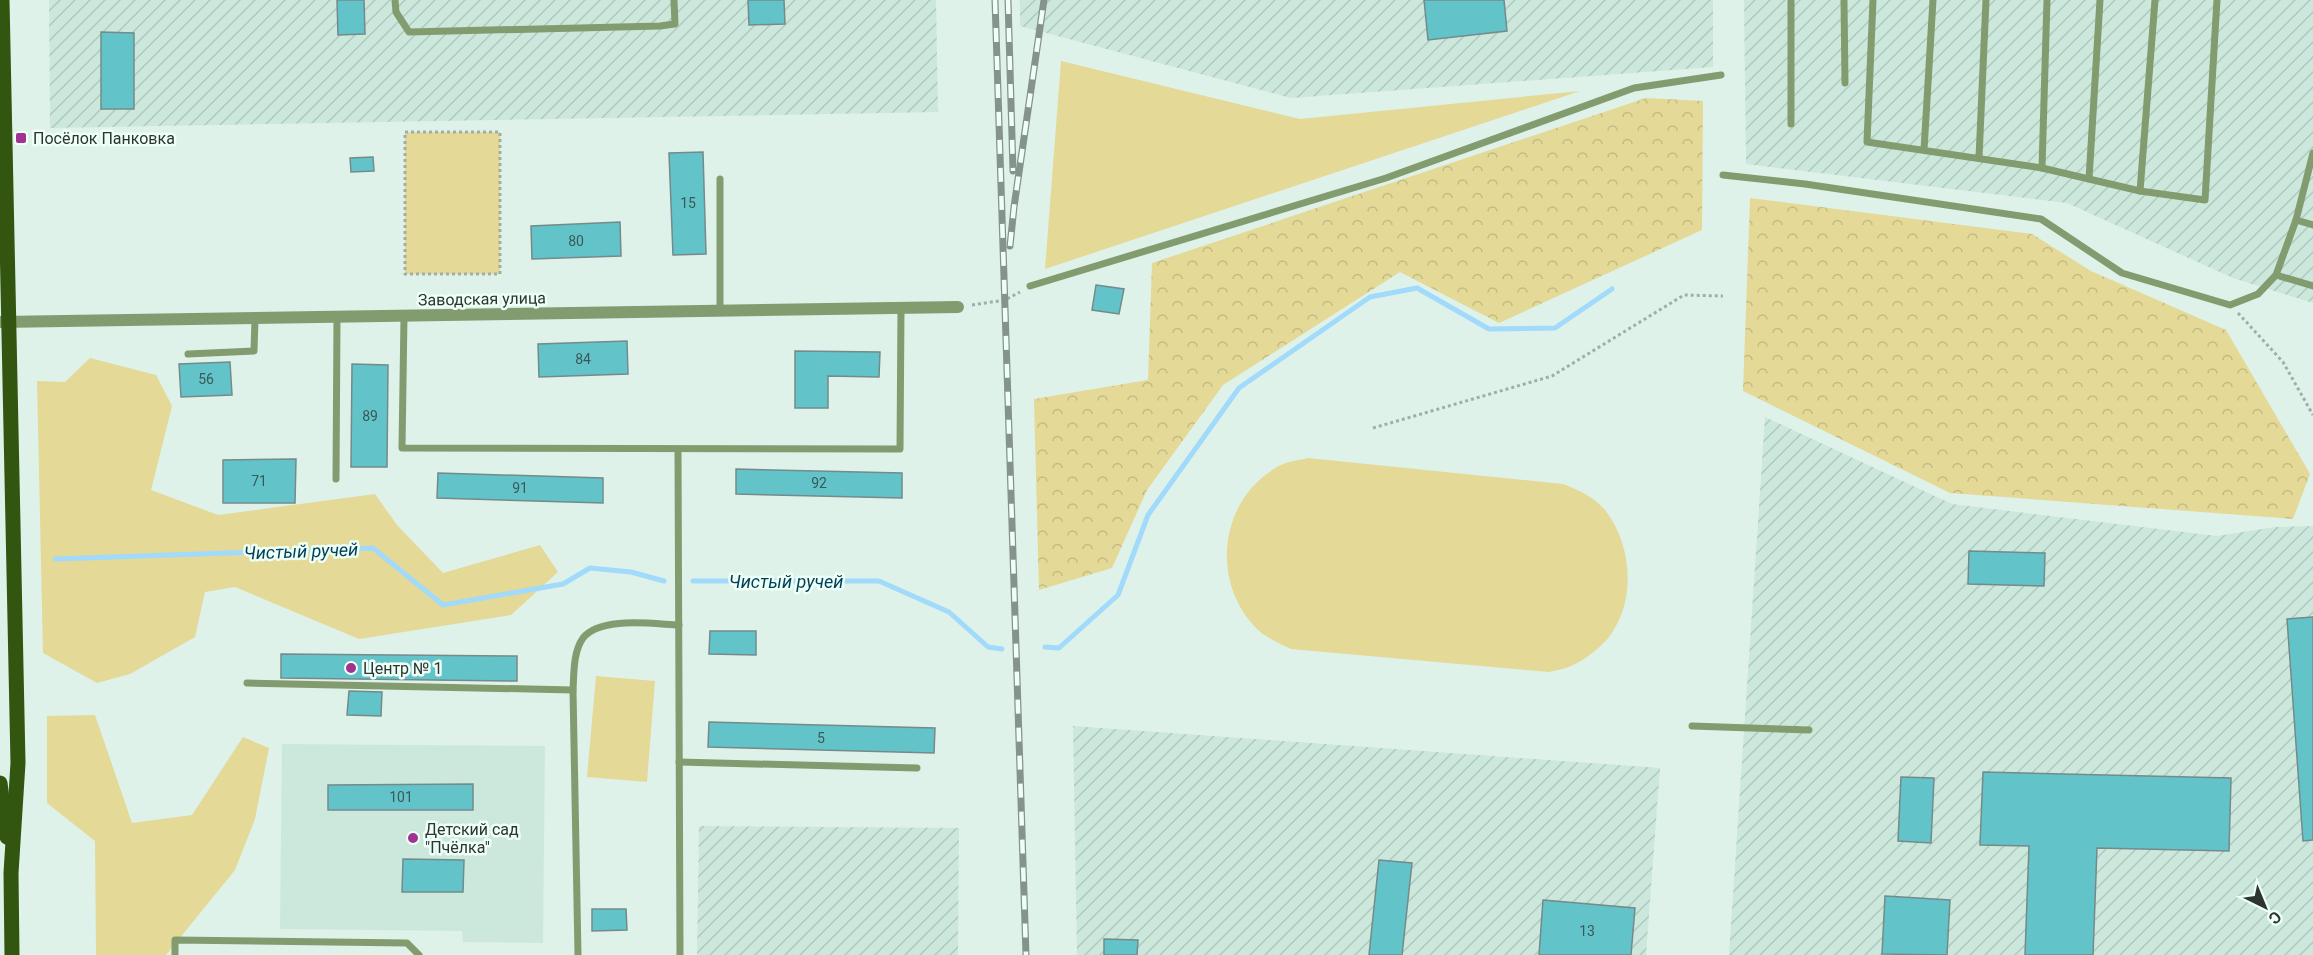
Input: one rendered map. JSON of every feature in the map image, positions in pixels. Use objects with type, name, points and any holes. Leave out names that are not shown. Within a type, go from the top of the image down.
[{"type":"main road","points":[[2,0],[4,322],[18,763],[11,873],[12,955]]},
{"type":"main road","points":[[0,783],[11,873]]},
{"type":"street","name":"Заводская улица","points":[[4,322],[958,306]]},
{"type":"lane","points":[[395,0],[396,12],[409,32],[660,27],[675,24],[674,0]]},
{"type":"lane","points":[[1791,0],[1791,124]]},
{"type":"lane","points":[[1844,0],[1845,82]]},
{"type":"lane","points":[[1873,0],[1867,142],[2042,168],[2140,191],[2205,200],[2217,0]]},
{"type":"lane","points":[[1924,150],[1933,0]]},
{"type":"lane","points":[[1979,158],[1986,0]]},
{"type":"lane","points":[[2042,168],[2047,0]]},
{"type":"lane","points":[[2089,179],[2100,0]]},
{"type":"lane","points":[[2140,191],[2155,0]]},
{"type":"lane","points":[[1030,286],[1386,178],[1634,88],[1721,75]]},
{"type":"lane","points":[[1723,175],[1805,184],[2041,219],[2122,273],[2230,305],[2258,294],[2276,274],[2296,220],[2312,165],[2313,153]]},
{"type":"lane","points":[[720,179],[720,311]]},
{"type":"lane","points":[[2296,220],[2313,225]]},
{"type":"lane","points":[[2276,274],[2313,286]]},
{"type":"lane","points":[[404,316],[402,448],[900,450],[901,308]]},
{"type":"lane","points":[[336,479],[337,318]]},
{"type":"lane","points":[[188,354],[254,351],[255,319]]},
{"type":"lane","points":[[678,450],[680,955]]},
{"type":"lane","points":[[578,955],[573,690],[576,657],[582,639],[598,627],[622,624],[679,625]]},
{"type":"lane","points":[[247,683],[573,690]]},
{"type":"lane","points":[[1692,726],[1809,730]]},
{"type":"lane","points":[[679,762],[917,768]]},
{"type":"lane","points":[[174,955],[175,940],[187,940],[407,943],[419,955]]},
{"type":"path","points":[[405,132],[500,132],[500,274],[405,274],[405,132]]},
{"type":"path","points":[[958,306],[1005,300],[1030,286]]},
{"type":"path","points":[[1373,428],[1552,376],[1684,296],[1723,296]]},
{"type":"path","points":[[2230,305],[2283,362],[2313,415]]},
{"type":"shaded area","points":[[49,0],[936,0],[938,112],[50,128]]},
{"type":"shaded area","points":[[1020,0],[1713,0],[1713,67],[1291,98],[1020,26]]},
{"type":"shaded area","points":[[1744,0],[2313,0],[2313,303],[2233,278],[2067,203],[1746,164]]},
{"type":"shaded area","points":[[1765,417],[1952,504],[2217,536],[2275,527],[2313,526],[2313,955],[1729,955]]},
{"type":"shaded area","points":[[1073,726],[1660,768],[1646,955],[1077,955]]},
{"type":"shaded area","name":"Детский сад \"Пчёлка\"","points":[[282,744],[545,746],[543,943],[463,942],[462,931],[280,929]]},
{"type":"shaded area","points":[[699,826],[959,828],[958,955],[697,955]]},
{"type":"green space","points":[[1061,61],[1300,119],[1580,91],[1045,269]]},
{"type":"green space","points":[[1646,98],[1703,101],[1702,230],[1499,323],[1400,272],[1223,385],[1147,490],[1112,568],[1039,590],[1034,399],[1148,380],[1152,263]]},
{"type":"green space","points":[[405,132],[500,132],[500,274],[405,274]]},
{"type":"green space","points":[[1750,198],[2032,234],[2091,271],[2226,330],[2310,474],[2293,519],[1950,493],[1743,391]]},
{"type":"green space","points":[[90,358],[156,375],[172,406],[151,490],[218,515],[375,494],[397,525],[443,573],[540,545],[558,572],[511,615],[359,639],[235,587],[205,592],[195,637],[130,674],[97,683],[43,653],[37,381],[65,382]]},
{"type":"green space","points":[[1308,458],[1563,484],[1586,494],[1605,510],[1614,523],[1625,554],[1627,586],[1625,602],[1613,631],[1600,647],[1582,660],[1549,672],[1291,649],[1264,635],[1241,608],[1232,587],[1227,564],[1228,540],[1234,518],[1245,497],[1260,479],[1281,465]]},
{"type":"green space","points":[[596,676],[655,681],[647,782],[587,777]]},
{"type":"green space","points":[[95,715],[132,823],[192,815],[243,737],[269,748],[255,819],[235,870],[166,955],[96,955],[95,841],[47,803],[47,716]]},
{"type":"building","points":[[337,0],[364,0],[365,34],[338,35]]},
{"type":"building","points":[[748,0],[784,0],[785,24],[749,25]]},
{"type":"building","points":[[1424,0],[1504,0],[1507,31],[1428,40]]},
{"type":"building","points":[[101,32],[134,33],[134,109],[101,109]]},
{"type":"building","points":[[703,152],[706,254],[673,255],[669,153]]},
{"type":"building","points":[[373,157],[374,171],[351,172],[350,158]]},
{"type":"building","points":[[620,222],[621,256],[532,259],[531,226]]},
{"type":"building","points":[[1096,285],[1124,289],[1119,314],[1092,310]]},
{"type":"building","points":[[627,341],[628,374],[539,377],[538,344]]},
{"type":"building","points":[[795,351],[880,352],[879,377],[828,376],[828,408],[795,408]]},
{"type":"building","points":[[230,362],[232,395],[181,397],[179,364]]},
{"type":"building","points":[[352,364],[388,365],[387,467],[351,467]]},
{"type":"building","points":[[296,459],[295,503],[223,503],[223,460]]},
{"type":"building","points":[[736,469],[902,473],[902,498],[736,494]]},
{"type":"building","points":[[438,473],[603,478],[603,503],[437,498]]},
{"type":"building","points":[[1969,551],[2045,553],[2044,586],[1968,584]]},
{"type":"building","points":[[2313,617],[2313,840],[2303,841],[2287,619]]},
{"type":"building","points":[[710,631],[756,631],[756,655],[709,654]]},
{"type":"building","points":[[281,654],[517,656],[517,681],[281,678]]},
{"type":"building","points":[[349,691],[382,692],[381,716],[347,715]]},
{"type":"building","points":[[709,722],[935,728],[934,753],[708,747]]},
{"type":"building","points":[[1983,772],[2231,778],[2229,851],[2097,848],[2093,955],[2025,955],[2029,846],[1980,845]]},
{"type":"building","points":[[1901,777],[1934,778],[1931,843],[1898,841]]},
{"type":"building","points":[[473,784],[473,810],[328,810],[328,785]]},
{"type":"building","points":[[403,859],[464,860],[463,892],[402,892]]},
{"type":"building","points":[[1379,860],[1412,863],[1402,955],[1369,955]]},
{"type":"building","points":[[1885,896],[1950,900],[1947,955],[1882,954]]},
{"type":"building","points":[[1543,900],[1635,908],[1631,955],[1539,955]]},
{"type":"building","points":[[592,909],[626,909],[627,930],[592,931]]},
{"type":"building","points":[[1104,939],[1138,940],[1137,955],[1104,955]]},
{"type":"waterway","points":[[1045,647],[1059,648],[1118,595],[1148,515],[1239,388],[1370,297],[1417,288],[1489,329],[1555,328],[1612,289]]},
{"type":"waterway","name":"Чистый ручей","points":[[55,559],[373,548],[443,605],[563,584],[590,568],[631,572],[664,581]]},
{"type":"waterway","name":"Чистый ручей","points":[[693,581],[879,581],[949,612],[988,647],[1002,649]]},
{"type":"railway","points":[[995,0],[1026,955]]},
{"type":"railway","points":[[1008,0],[1013,171]]},
{"type":"railway","points":[[1010,246],[1044,0]]},
{"type":"place","name":"Посёлок Панковка","points":[[21,138]]},
{"type":"place","name":"Центр № 1","points":[[351,668]]},
{"type":"place","name":"Детский сад \"Пчёлка\"","points":[[413,838]]}]
